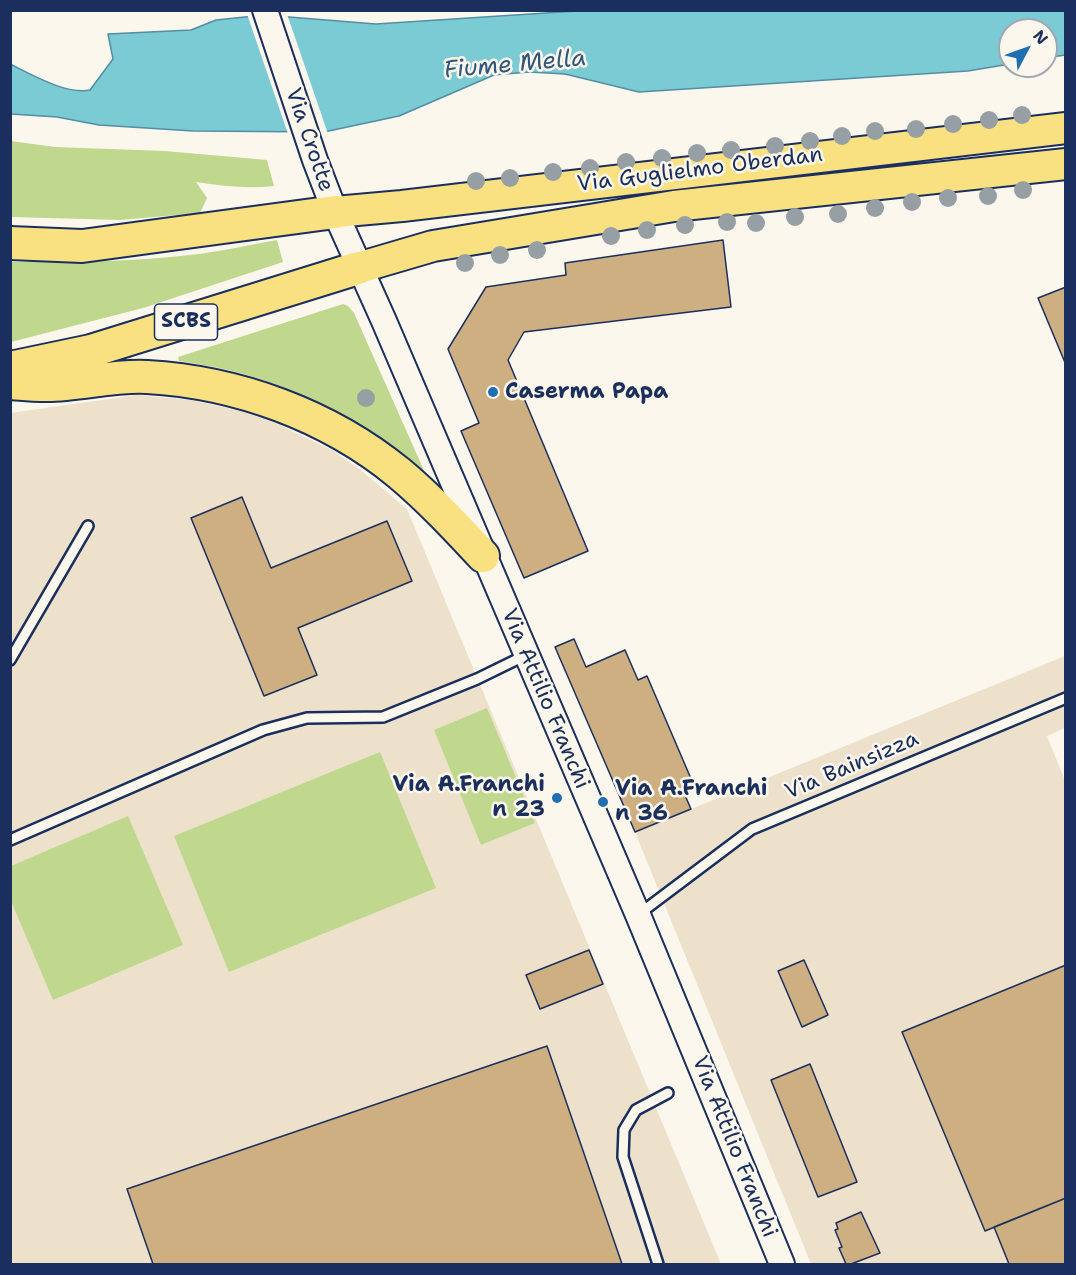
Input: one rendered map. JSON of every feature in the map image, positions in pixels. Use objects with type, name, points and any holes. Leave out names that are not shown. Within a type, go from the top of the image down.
[{"type":"highway","points":[[10,243],[82,246],[334,212]]},
{"type":"highway","name":"SCBS","points":[[10,368],[91,351],[358,268]]},
{"type":"highway","points":[[10,383],[48,385],[144,377],[212,385],[278,404],[340,433],[397,471],[427,498],[483,556]]},
{"type":"main road","name":"Via Guglielmo Oberdan","points":[[334,212],[402,206],[1065,128]]},
{"type":"main road","name":"Via Guglielmo Oberdan","points":[[358,268],[433,246],[674,206],[1065,164]]},
{"type":"street","name":"Via Crotte","points":[[265,10],[319,171],[358,268]]},
{"type":"street","name":"Via Attilio Franchi","points":[[358,268],[384,321],[638,915],[782,1264]]},
{"type":"lane","points":[[10,660],[88,526]]},
{"type":"lane","points":[[10,840],[263,730],[307,718],[383,717],[477,679],[526,655]]},
{"type":"lane","name":"Via Bainsizza","points":[[638,915],[752,829],[1065,698]]},
{"type":"lane","points":[[658,1264],[623,1157],[624,1130],[636,1110],[668,1093]]},
{"type":"shaded area","points":[[137,395],[191,400],[245,412],[275,423],[332,450],[358,468],[407,509],[721,1264],[11,1264],[10,413]]},
{"type":"shaded area","points":[[1065,656],[1065,728],[1047,736],[1066,783],[1065,1264],[811,1264],[635,832]]},
{"type":"green space","points":[[11,141],[55,147],[165,151],[267,160],[274,186],[235,187],[196,182],[207,198],[200,213],[120,220],[11,217]]},
{"type":"green space","points":[[277,240],[283,262],[143,308],[11,342],[10,262],[146,259],[212,252]]},
{"type":"green space","points":[[343,304],[354,313],[426,475],[423,476],[368,432],[310,399],[248,375],[179,361],[178,357]]},
{"type":"green space","points":[[487,708],[535,823],[481,845],[434,730]]},
{"type":"green space","points":[[380,752],[436,888],[229,972],[174,836]]},
{"type":"green space","points":[[128,816],[183,945],[53,1000],[11,901],[11,866]]},
{"type":"water","name":"Fiume Mella","points":[[592,10],[1065,11],[1065,55],[1058,56],[1058,18],[998,18],[998,66],[968,71],[639,92],[565,74],[529,72],[494,75],[399,116],[324,132],[193,131],[99,125],[57,117],[11,114],[10,64],[60,87],[81,91],[90,90],[113,59],[108,34],[191,30],[216,20],[264,15],[376,24]]},
{"type":"pier","points":[[264,12],[287,14],[328,134],[288,134],[247,14]]},
{"type":"building","name":"Caserma Papa","points":[[723,240],[731,307],[524,332],[508,360],[588,551],[524,578],[461,431],[479,423],[448,349],[486,287],[566,275],[565,263]]},
{"type":"building","points":[[1066,287],[1066,365],[1038,298]]},
{"type":"building","points":[[242,497],[271,568],[387,521],[412,581],[298,628],[317,675],[264,696],[191,518]]},
{"type":"building","points":[[574,639],[586,667],[625,650],[638,680],[647,676],[695,788],[684,793],[691,809],[635,832],[555,647]]},
{"type":"building","points":[[589,950],[603,984],[540,1009],[526,975]]},
{"type":"building","points":[[804,960],[828,1015],[802,1027],[778,971]]},
{"type":"building","points":[[1066,965],[1066,1198],[985,1231],[902,1032]]},
{"type":"building","points":[[547,1046],[622,1264],[153,1264],[127,1189]]},
{"type":"building","points":[[810,1064],[857,1182],[818,1197],[771,1080]]},
{"type":"building","points":[[1066,1198],[1066,1264],[1009,1264],[994,1227]]},
{"type":"building","points":[[861,1212],[880,1253],[846,1264],[839,1248],[842,1247],[835,1230],[838,1229],[836,1223]]},
{"type":"place","name":"Caserma Papa","points":[[493,392]]},
{"type":"place","name":"Via A.Franchi n 23","points":[[557,798]]},
{"type":"place","name":"Via A.Franchi n 36","points":[[603,802]]}]
